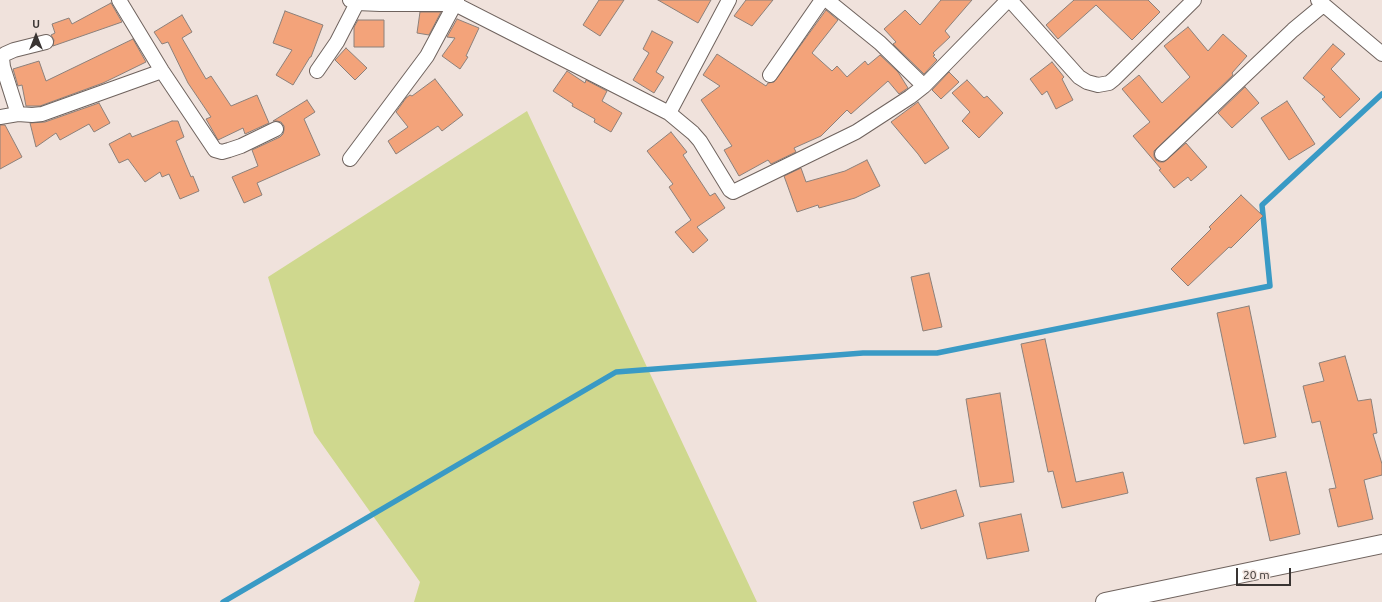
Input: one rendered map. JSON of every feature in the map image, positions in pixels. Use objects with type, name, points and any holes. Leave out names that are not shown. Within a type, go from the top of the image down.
[{"type":"street","points":[[119,0],[162,71],[215,150],[222,152],[235,148],[276,128]]},
{"type":"street","points":[[669,113],[729,0]]},
{"type":"street","points":[[770,75],[822,0]]},
{"type":"street","points":[[827,0],[880,43],[924,86]]},
{"type":"street","points":[[317,71],[337,42],[354,1],[456,2],[669,113],[693,133],[700,141],[730,190],[735,192],[856,132],[910,97],[924,86],[1009,0],[1079,77],[1087,82],[1098,85],[1109,83],[1114,79],[1194,0]]},
{"type":"street","points":[[350,159],[427,56],[456,2]]},
{"type":"street","points":[[1162,154],[1293,30],[1320,2],[1382,54]]},
{"type":"street","points":[[18,114],[3,67],[2,58],[5,54],[14,50],[46,42]]},
{"type":"street","points":[[0,117],[18,114],[32,115],[52,110],[162,71]]},
{"type":"street","points":[[1105,602],[1382,544]]},
{"type":"green space","points":[[527,111],[757,602],[414,602],[420,582],[314,433],[268,277]]},
{"type":"building","points":[[599,0],[624,0],[600,36],[583,25]]},
{"type":"building","points":[[658,0],[711,0],[698,23]]},
{"type":"building","points":[[746,0],[773,0],[752,26],[734,16]]},
{"type":"building","points":[[941,0],[972,0],[945,31],[950,37],[933,53],[935,55],[933,56],[937,60],[924,74],[893,44],[896,42],[884,29],[905,10],[920,25]]},
{"type":"building","points":[[1074,0],[1148,0],[1160,12],[1132,40],[1096,5],[1058,39],[1046,25]]},
{"type":"building","points":[[111,3],[122,22],[53,46],[54,40],[51,35],[55,33],[52,24],[69,18],[72,24]]},
{"type":"building","points":[[826,10],[838,20],[812,53],[832,71],[837,66],[847,77],[865,61],[868,65],[880,55],[898,72],[908,88],[899,94],[888,81],[851,114],[847,110],[821,136],[794,148],[796,152],[771,164],[768,160],[739,176],[724,150],[732,146],[701,100],[720,86],[703,75],[717,54],[766,86],[768,83],[774,82]]},
{"type":"building","points":[[285,11],[323,25],[311,57],[293,85],[276,75],[292,50],[273,43]]},
{"type":"building","points":[[420,12],[441,12],[429,35],[417,33]]},
{"type":"building","points":[[182,15],[192,32],[182,38],[206,79],[211,76],[231,106],[257,95],[269,123],[245,134],[243,128],[218,140],[206,119],[211,117],[188,83],[168,42],[162,44],[154,32]]},
{"type":"building","points":[[457,19],[479,28],[466,56],[468,57],[460,69],[442,56],[455,38],[447,37]]},
{"type":"building","points":[[358,20],[384,20],[384,47],[354,47],[354,27]]},
{"type":"building","points":[[1188,27],[1208,51],[1223,34],[1247,56],[1232,73],[1233,75],[1154,151],[1156,160],[1164,162],[1186,143],[1207,167],[1191,181],[1188,177],[1174,188],[1159,170],[1161,169],[1133,136],[1150,122],[1122,89],[1139,75],[1162,103],[1190,77],[1164,46]]},
{"type":"building","points":[[652,31],[673,42],[656,72],[664,77],[654,93],[633,80],[649,53],[643,49]]},
{"type":"building","points":[[133,39],[146,62],[103,83],[40,106],[26,106],[22,85],[18,86],[13,69],[39,61],[46,81]]},
{"type":"building","points":[[1333,44],[1345,54],[1331,69],[1360,99],[1340,118],[1322,99],[1325,97],[1303,78]]},
{"type":"building","points":[[346,48],[367,68],[355,80],[335,60]]},
{"type":"building","points":[[1052,62],[1064,77],[1062,79],[1073,100],[1056,109],[1047,91],[1042,95],[1030,79]]},
{"type":"building","points":[[567,71],[585,83],[586,80],[607,91],[602,101],[622,113],[611,132],[594,122],[595,119],[572,106],[573,104],[553,91]]},
{"type":"building","points":[[949,72],[959,82],[941,99],[932,90]]},
{"type":"building","points":[[435,79],[463,115],[442,131],[438,126],[396,154],[388,141],[408,127],[396,112],[406,98],[410,95],[412,96]]},
{"type":"building","points":[[967,80],[984,98],[987,96],[1003,113],[979,138],[962,121],[970,112],[952,93]]},
{"type":"building","points":[[1245,87],[1259,103],[1232,128],[1218,113]]},
{"type":"building","points":[[307,100],[315,112],[304,119],[320,155],[257,183],[262,195],[244,203],[232,177],[258,166],[252,150],[280,137],[283,134],[284,126],[281,122],[273,121]]},
{"type":"building","points":[[1287,101],[1315,144],[1289,160],[1261,118]]},
{"type":"building","points":[[918,102],[949,148],[925,164],[891,122]]},
{"type":"building","points":[[99,103],[110,123],[94,132],[89,124],[60,140],[56,133],[36,147],[30,123],[45,122]]},
{"type":"building","points":[[172,121],[178,121],[184,137],[176,141],[191,177],[193,176],[199,191],[180,199],[169,174],[162,177],[160,172],[145,182],[128,159],[119,163],[109,144],[130,133],[132,137]]},
{"type":"building","points":[[0,125],[5,125],[22,157],[0,169]]},
{"type":"building","points":[[671,132],[687,152],[683,155],[710,196],[715,193],[725,208],[697,227],[708,240],[693,253],[675,232],[691,220],[669,187],[673,184],[647,151]]},
{"type":"building","points":[[867,160],[880,186],[855,198],[819,208],[818,205],[797,212],[784,176],[801,168],[806,182],[845,171]]},
{"type":"building","points":[[1241,195],[1263,216],[1231,248],[1229,247],[1188,286],[1171,269],[1211,229],[1209,227]]},
{"type":"building","points":[[929,273],[942,327],[923,331],[911,277]]},
{"type":"building","points":[[1249,306],[1276,437],[1244,444],[1217,313]]},
{"type":"building","points":[[1045,339],[1076,482],[1123,472],[1128,493],[1062,508],[1053,471],[1048,472],[1021,344]]},
{"type":"building","points":[[1345,356],[1358,401],[1371,399],[1377,433],[1373,434],[1382,464],[1382,475],[1364,480],[1373,519],[1338,527],[1329,489],[1336,488],[1320,421],[1312,423],[1303,386],[1324,381],[1319,363]]},
{"type":"building","points":[[1000,393],[1014,482],[980,487],[966,399]]},
{"type":"building","points":[[1286,472],[1300,534],[1270,541],[1256,478]]},
{"type":"building","points":[[956,490],[964,516],[921,529],[913,502]]},
{"type":"building","points":[[1021,514],[1029,551],[987,559],[979,523]]},
{"type":"waterway","points":[[223,602],[616,372],[863,353],[937,353],[1270,286],[1262,205],[1382,94]]}]
